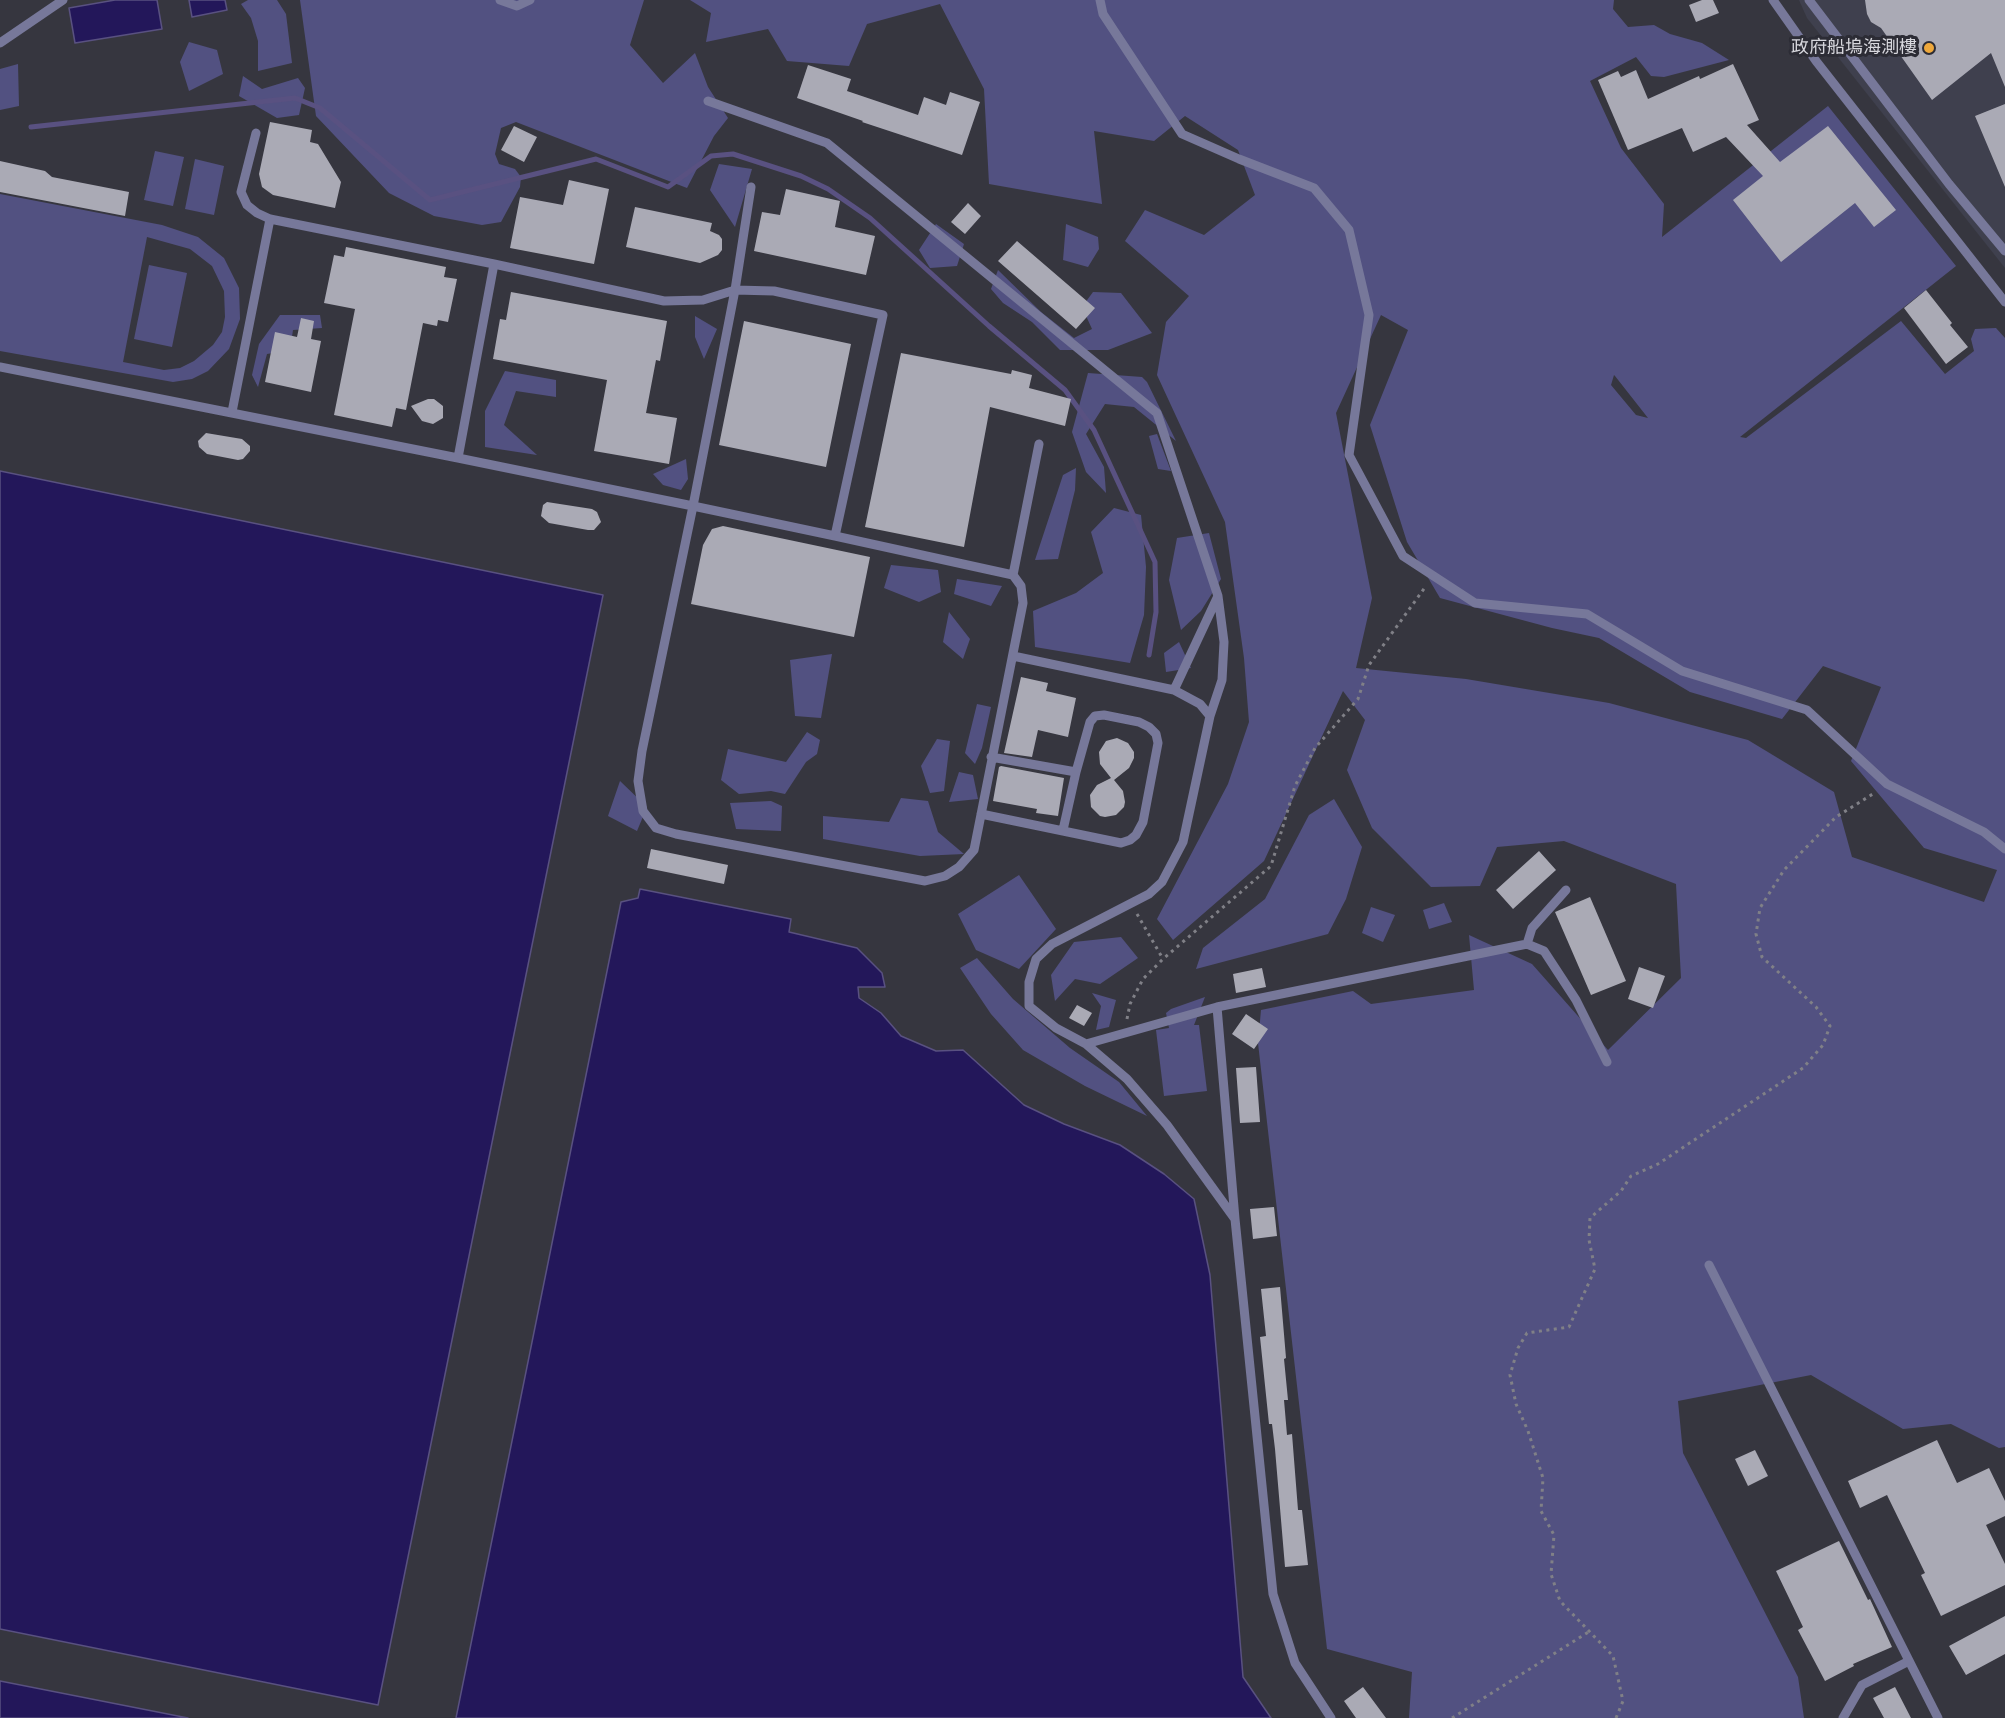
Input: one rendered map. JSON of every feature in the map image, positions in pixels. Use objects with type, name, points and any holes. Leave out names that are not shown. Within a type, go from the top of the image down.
[{"type":"lane","points":[[0,43],[63,0]]},
{"type":"lane","points":[[500,0],[517,6],[530,0]]},
{"type":"lane","points":[[1100,0],[1103,14],[1182,134],[1314,188],[1349,230],[1369,315],[1349,455],[1403,556],[1475,603],[1587,615],[1682,671],[1807,710],[1887,784],[1984,832],[2005,849]]},
{"type":"lane","points":[[1773,0],[1816,62],[2005,302]]},
{"type":"lane","points":[[1809,0],[1949,184],[2005,251]]},
{"type":"lane","points":[[708,100],[827,143],[1156,413],[1218,596],[1224,642],[1222,680],[1210,716],[1183,842],[1162,882],[1149,894],[1132,904],[1052,944],[1036,959],[1029,982],[1029,1006],[1056,1028],[1086,1044],[1127,1078],[1167,1125],[1235,1219]]},
{"type":"lane","points":[[256,133],[241,192],[247,205],[270,219],[664,301],[703,300],[735,290],[774,291],[883,315],[835,536]]},
{"type":"lane","points":[[0,367],[693,506],[1013,575],[1021,586],[1023,603],[974,850],[959,867],[945,876],[925,881],[676,834],[656,828],[643,811],[638,781],[693,506],[735,290],[751,187]]},
{"type":"lane","points":[[232,412],[270,219]]},
{"type":"lane","points":[[458,458],[494,264]]},
{"type":"lane","points":[[1013,575],[1039,444]]},
{"type":"lane","points":[[1174,690],[1218,596]]},
{"type":"lane","points":[[1013,656],[1174,690],[1200,704],[1210,716]]},
{"type":"lane","points":[[981,814],[1121,843],[1130,840],[1136,835],[1143,822],[1158,743],[1156,734],[1149,727],[1139,722],[1104,715],[1095,716],[1086,731],[1063,830]]},
{"type":"lane","points":[[991,757],[1076,772]]},
{"type":"lane","points":[[1527,944],[1532,928],[1566,890]]},
{"type":"lane","points":[[1086,1044],[1217,1007],[1527,944],[1544,951],[1576,1000],[1607,1062]]},
{"type":"lane","points":[[1217,1007],[1235,1219],[1273,1594],[1295,1663],[1331,1718]]},
{"type":"lane","points":[[1709,1266],[1938,1718]]},
{"type":"lane","points":[[1843,1718],[1862,1685],[1909,1661]]},
{"type":"path","points":[[1124,1033],[1130,1004],[1143,979],[1271,866],[1295,786],[1315,748],[1358,699],[1369,665],[1433,576]]},
{"type":"path","points":[[1616,1718],[1623,1701],[1614,1656],[1560,1601],[1551,1574],[1554,1535],[1541,1511],[1543,1478],[1528,1431],[1516,1404],[1510,1375],[1518,1348],[1527,1333],[1569,1327],[1595,1269],[1589,1240],[1590,1218],[1621,1191],[1631,1176],[1658,1164],[1803,1068],[1823,1046],[1830,1026],[1816,1007],[1762,957],[1756,934],[1760,908],[1784,870],[1836,818],[1887,784]]},
{"type":"path","points":[[1132,904],[1163,959]]},
{"type":"path","points":[[1452,1718],[1590,1631]]},
{"type":"shaded area","points":[[115,0],[157,0],[162,29],[75,43],[69,8]]},
{"type":"shaded area","points":[[189,0],[225,0],[227,10],[192,17]]},
{"type":"shaded area","points":[[248,0],[277,0],[286,14],[292,63],[258,71],[258,41],[251,18],[241,4]]},
{"type":"shaded area","points":[[300,0],[644,0],[630,45],[663,83],[695,53],[708,87],[728,118],[714,136],[687,188],[516,122],[501,128],[495,154],[499,164],[515,169],[521,177],[520,187],[501,222],[482,225],[434,216],[389,193],[316,116]]},
{"type":"shaded area","points":[[690,0],[1614,0],[1613,9],[1628,27],[1654,25],[1670,34],[1702,43],[1729,60],[1664,77],[1651,76],[1636,57],[1590,81],[1621,148],[1664,204],[1662,237],[1828,106],[1956,266],[1740,437],[1746,438],[1901,321],[1945,374],[1974,351],[1971,339],[1975,329],[1996,328],[2005,338],[2005,1447],[1999,1448],[1951,1424],[1903,1429],[1811,1375],[1678,1401],[1683,1453],[1798,1677],[1804,1718],[1409,1718],[1412,1672],[1327,1649],[1258,1043],[1261,1010],[1353,991],[1371,1004],[1474,990],[1469,935],[1532,964],[1608,1050],[1681,978],[1676,884],[1564,841],[1497,847],[1480,886],[1431,887],[1372,828],[1347,770],[1365,720],[1343,691],[1264,861],[1173,940],[1157,919],[1228,784],[1249,722],[1244,658],[1225,522],[1157,375],[1166,322],[1189,296],[1125,241],[1145,210],[1204,235],[1255,195],[1238,150],[1185,116],[1154,141],[1094,131],[1102,204],[989,184],[984,89],[940,4],[867,24],[849,66],[787,61],[768,29],[706,42],[711,13]],"holes":[[[1381,315],[1408,330],[1370,425],[1407,542],[1440,598],[1599,638],[1690,692],[1782,719],[1823,666],[1881,687],[1851,761],[1924,848],[1997,870],[1984,902],[1852,857],[1834,792],[1748,740],[1609,703],[1466,679],[1356,668],[1372,598],[1336,413]],[[1615,376],[1648,418],[1636,415],[1611,385]]]},
{"type":"shaded area","points":[[1799,0],[2005,0],[2005,268],[1807,18]]},
{"type":"shaded area","points":[[189,42],[217,50],[223,74],[189,91],[180,62]]},
{"type":"shaded area","points":[[18,64],[19,106],[0,110],[0,69]]},
{"type":"shaded area","points":[[243,76],[262,89],[298,78],[305,88],[299,115],[277,118],[239,96]]},
{"type":"shaded area","points":[[155,151],[184,157],[173,206],[144,200]]},
{"type":"shaded area","points":[[195,159],[224,166],[214,215],[185,209]]},
{"type":"shaded area","points":[[719,164],[752,169],[735,227],[710,190]]},
{"type":"shaded area","points":[[0,194],[162,225],[198,237],[224,258],[239,288],[240,319],[229,349],[208,371],[192,379],[173,382],[0,351]],"holes":[[[147,237],[190,249],[212,266],[224,291],[225,317],[222,332],[213,345],[194,361],[180,368],[164,370],[123,362]]]},
{"type":"shaded area","points":[[936,224],[964,244],[957,266],[930,268],[919,250]]},
{"type":"shaded area","points":[[1066,224],[1098,237],[1099,249],[1088,267],[1063,260]]},
{"type":"shaded area","points":[[149,265],[187,273],[172,347],[134,339]]},
{"type":"shaded area","points":[[998,270],[1041,312],[1074,338],[1092,329],[1082,307],[1093,292],[1121,293],[1152,333],[1108,350],[1060,350],[1032,322],[1003,303],[991,289]]},
{"type":"shaded area","points":[[280,315],[320,315],[322,328],[293,330],[290,350],[267,354],[258,387],[252,375],[259,344]]},
{"type":"shaded area","points":[[695,316],[717,329],[704,359],[695,337]]},
{"type":"shaded area","points":[[505,371],[556,380],[556,397],[516,391],[504,425],[537,455],[485,447],[485,411]]},
{"type":"shaded area","points":[[1088,373],[1142,377],[1147,382],[1176,441],[1134,407],[1105,404],[1086,434],[1104,467],[1106,493],[1086,472],[1072,432]]},
{"type":"shaded area","points":[[1157,434],[1171,471],[1158,469],[1149,436]]},
{"type":"shaded area","points":[[686,459],[688,479],[681,490],[663,485],[653,474]]},
{"type":"shaded area","points":[[1076,468],[1075,490],[1058,559],[1035,560],[1063,475]]},
{"type":"shaded area","points":[[0,471],[603,595],[378,1705],[0,1629]]},
{"type":"shaded area","points":[[1114,508],[1141,515],[1146,567],[1144,615],[1130,663],[1035,647],[1033,611],[1076,593],[1103,573],[1091,532]]},
{"type":"shaded area","points":[[1209,533],[1221,579],[1201,611],[1181,630],[1169,580],[1177,538]]},
{"type":"shaded area","points":[[891,565],[938,570],[941,592],[919,602],[884,588]]},
{"type":"shaded area","points":[[957,579],[1002,586],[991,606],[954,594]]},
{"type":"shaded area","points":[[949,612],[970,639],[963,659],[943,642]]},
{"type":"shaded area","points":[[1179,642],[1191,668],[1166,672],[1164,653]]},
{"type":"shaded area","points":[[832,654],[821,718],[795,716],[790,660]]},
{"type":"shaded area","points":[[977,704],[991,707],[982,748],[975,764],[965,753]]},
{"type":"shaded area","points":[[807,732],[820,740],[817,754],[806,762],[785,794],[771,791],[739,794],[721,780],[728,749],[786,762]]},
{"type":"shaded area","points":[[937,739],[950,741],[944,791],[930,793],[921,766]]},
{"type":"shaded area","points":[[959,772],[973,775],[978,799],[949,802]]},
{"type":"shaded area","points":[[620,781],[647,807],[637,831],[608,816]]},
{"type":"shaded area","points":[[901,798],[928,801],[938,832],[964,854],[920,856],[823,839],[823,816],[889,822]]},
{"type":"shaded area","points":[[1334,799],[1362,847],[1346,899],[1328,934],[1196,969],[1203,948],[1265,899],[1309,815]]},
{"type":"shaded area","points":[[771,801],[782,806],[781,831],[736,829],[730,803]]},
{"type":"shaded area","points":[[1019,875],[1056,929],[1019,969],[976,950],[958,914]]},
{"type":"shaded area","points":[[640,889],[791,919],[789,932],[857,948],[882,973],[885,987],[858,987],[859,998],[881,1013],[901,1036],[936,1051],[963,1050],[1024,1105],[1064,1124],[1120,1145],[1164,1174],[1194,1199],[1210,1275],[1243,1677],[1271,1718],[456,1718],[621,902],[638,898]]},
{"type":"shaded area","points":[[1444,903],[1452,922],[1429,929],[1423,910]]},
{"type":"shaded area","points":[[1371,907],[1395,915],[1383,942],[1362,933]]},
{"type":"shaded area","points":[[1121,937],[1138,958],[1100,984],[1075,979],[1055,1001],[1051,975],[1074,942]]},
{"type":"shaded area","points":[[977,958],[1013,999],[1070,1048],[1119,1082],[1147,1116],[1085,1086],[1023,1050],[991,1014],[960,968]]},
{"type":"shaded area","points":[[1092,993],[1116,1000],[1109,1027],[1096,1030],[1101,1006]]},
{"type":"shaded area","points":[[1205,997],[1194,1025],[1199,1025],[1207,1091],[1164,1096],[1156,1030],[1169,1028],[1166,1013],[1171,1009]]},
{"type":"shaded area","points":[[0,1681],[188,1718],[0,1718]]},
{"type":"building","points":[[1702,0],[1713,0],[1719,13],[1696,22],[1689,5]]},
{"type":"building","name":"政府船塢海測樓","points":[[1865,0],[2005,0],[2005,87],[1991,53],[1932,100],[1881,28],[1871,22]]},
{"type":"building","points":[[1733,64],[1759,120],[1747,125],[1780,162],[1828,126],[1896,210],[1874,227],[1855,203],[1781,262],[1733,200],[1763,176],[1726,137],[1693,152],[1682,128],[1628,150],[1598,80],[1618,71],[1621,77],[1636,70],[1648,99],[1699,76],[1700,79]]},
{"type":"building","points":[[808,65],[851,79],[847,91],[918,115],[924,97],[946,105],[950,92],[980,102],[962,155],[797,98]]},
{"type":"building","points":[[2005,104],[2005,187],[1975,116]]},
{"type":"building","points":[[270,122],[312,130],[310,142],[318,144],[341,182],[335,208],[273,195],[262,187],[259,174]]},
{"type":"building","points":[[514,126],[537,137],[524,162],[501,150]]},
{"type":"building","points":[[0,161],[45,171],[52,177],[129,192],[125,216],[0,192]]},
{"type":"building","points":[[569,180],[609,189],[594,264],[510,248],[520,197],[563,205]]},
{"type":"building","points":[[786,189],[840,201],[835,227],[875,236],[866,275],[754,251],[762,212],[780,215]]},
{"type":"building","points":[[968,203],[981,216],[965,234],[951,222]]},
{"type":"building","points":[[635,207],[712,223],[710,231],[722,239],[722,250],[718,255],[700,263],[626,247]]},
{"type":"building","points":[[1017,241],[1095,308],[1076,329],[998,261]]},
{"type":"building","points":[[346,247],[446,267],[444,277],[457,279],[448,322],[438,320],[437,326],[423,323],[406,410],[396,408],[392,427],[334,415],[355,309],[324,303],[334,255],[344,257]]},
{"type":"building","points":[[1926,290],[1968,347],[1946,364],[1904,308]]},
{"type":"building","points":[[511,292],[667,321],[660,361],[656,360],[646,413],[677,418],[669,464],[594,451],[607,380],[493,359],[500,319],[506,320]]},
{"type":"building","points":[[301,318],[314,321],[311,339],[321,341],[311,392],[265,382],[275,332],[297,337]]},
{"type":"building","points":[[744,321],[851,344],[826,467],[719,445]]},
{"type":"building","points":[[901,353],[1011,374],[1012,370],[1032,375],[1029,388],[1071,399],[1065,426],[990,407],[964,547],[865,527]]},
{"type":"building","points":[[434,399],[443,406],[443,418],[433,424],[422,421],[411,406]]},
{"type":"building","points":[[206,433],[242,439],[250,446],[250,451],[243,459],[238,460],[207,454],[199,447],[198,441]]},
{"type":"building","points":[[547,502],[592,509],[597,512],[601,522],[594,530],[549,523],[541,516],[543,505]]},
{"type":"building","points":[[723,526],[870,557],[854,637],[691,604],[703,545],[712,529]]},
{"type":"building","points":[[1021,677],[1048,683],[1046,691],[1076,698],[1068,737],[1038,730],[1032,757],[1004,753]]},
{"type":"building","points":[[1117,738],[1128,743],[1134,752],[1134,758],[1129,768],[1114,780],[1123,791],[1124,807],[1116,815],[1105,817],[1100,816],[1091,807],[1090,795],[1097,785],[1111,778],[1100,764],[1099,752],[1106,741]]},
{"type":"building","points":[[1001,766],[1064,778],[1058,816],[1036,813],[1037,809],[993,801]]},
{"type":"building","points":[[651,849],[728,865],[724,884],[647,868]]},
{"type":"building","points":[[1539,851],[1556,870],[1513,909],[1496,890]]},
{"type":"building","points":[[1590,897],[1626,981],[1591,995],[1555,912]]},
{"type":"building","points":[[1639,967],[1665,976],[1653,1008],[1628,999]]},
{"type":"building","points":[[1262,968],[1266,987],[1236,993],[1233,974]]},
{"type":"building","points":[[1077,1005],[1092,1013],[1084,1026],[1069,1018]]},
{"type":"building","points":[[1246,1014],[1268,1029],[1254,1049],[1232,1034]]},
{"type":"building","points":[[1256,1067],[1260,1122],[1240,1123],[1236,1068]]},
{"type":"building","points":[[1274,1207],[1277,1236],[1253,1239],[1250,1209]]},
{"type":"building","points":[[1280,1287],[1288,1400],[1284,1400],[1287,1435],[1292,1434],[1298,1510],[1302,1510],[1308,1565],[1285,1567],[1275,1449],[1272,1424],[1269,1424],[1260,1337],[1266,1336],[1261,1289]]},
{"type":"building","points":[[1937,1440],[1957,1483],[1989,1468],[2005,1501],[2005,1516],[1986,1525],[2005,1564],[2005,1585],[1941,1616],[1921,1575],[1925,1573],[1887,1495],[1860,1508],[1848,1481]]},
{"type":"building","points":[[1755,1450],[1768,1476],[1748,1486],[1735,1459]]},
{"type":"building","points":[[1839,1541],[1892,1647],[1853,1664],[1854,1666],[1825,1681],[1798,1630],[1803,1627],[1776,1571]]},
{"type":"building","points":[[2005,1616],[2005,1654],[1966,1675],[1949,1646]]},
{"type":"building","points":[[1363,1687],[1386,1718],[1356,1718],[1344,1701]]},
{"type":"building","points":[[1895,1687],[1911,1718],[1884,1718],[1873,1698]]},
{"type":"waterway","points":[[31,127],[295,98],[320,108],[430,200],[596,159],[668,187],[711,156],[733,154],[801,176],[828,189],[870,218],[989,326],[1065,390],[1094,430],[1155,562],[1156,612],[1149,655]]},
{"type":"place","name":"政府船塢海測樓","points":[[1929,48]]}]
